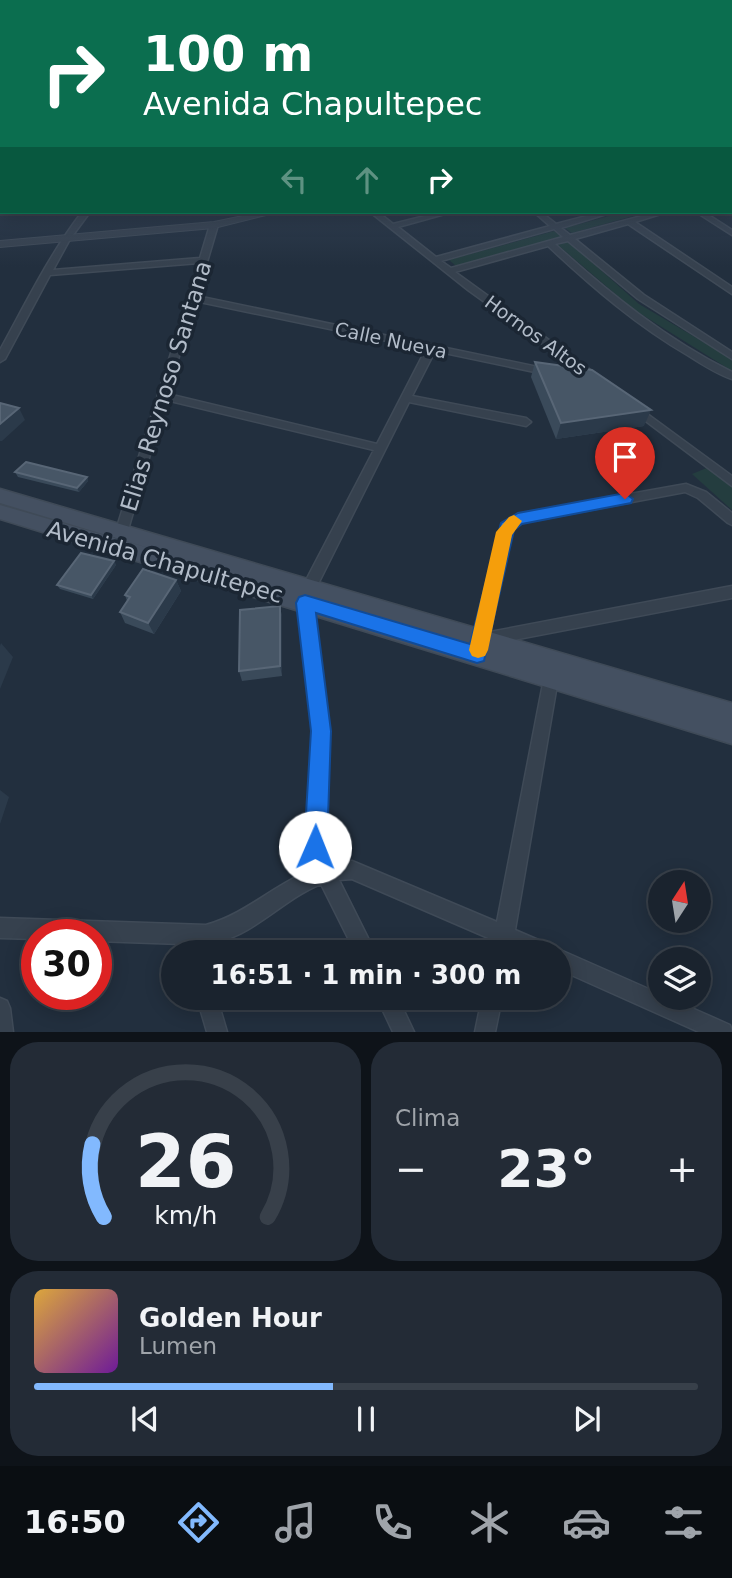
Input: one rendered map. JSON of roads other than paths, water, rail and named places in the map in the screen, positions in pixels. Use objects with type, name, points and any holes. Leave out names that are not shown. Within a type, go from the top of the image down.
[{"type":"main road","points":[[0,496],[70,517],[119,540]]},
{"type":"main road","name":"Avenida Chapultepec","points":[[7,514],[119,540],[307,595],[552,669],[732,732]]},
{"type":"main road","points":[[7,514],[54,521],[70,517]]},
{"type":"main road","points":[[552,669],[732,715]]},
{"type":"street","points":[[0,359],[66,238],[84,214]]},
{"type":"street","points":[[0,244],[215,225],[264,214]]},
{"type":"street","name":"Hornos Altos","points":[[377,214],[449,271],[601,382]]},
{"type":"street","points":[[393,226],[441,214]]},
{"type":"street","points":[[540,214],[641,297],[732,356]]},
{"type":"street","points":[[435,260],[602,214]]},
{"type":"street","points":[[449,271],[656,214]]},
{"type":"street","points":[[703,214],[732,233]]},
{"type":"street","points":[[628,221],[732,291]]},
{"type":"street","name":"Elias Reynoso Santana","points":[[119,540],[215,225]]},
{"type":"street","points":[[549,243],[597,287],[642,322],[732,376]]},
{"type":"street","points":[[46,273],[205,260]]},
{"type":"street","name":"Calle Nueva","points":[[193,299],[431,349],[568,374],[590,374]]},
{"type":"street","points":[[359,940],[324,872],[315,847],[321,731],[307,595],[431,349]]},
{"type":"street","points":[[164,396],[379,448]]},
{"type":"street","points":[[406,398],[526,422]]},
{"type":"street","points":[[623,399],[732,482]]},
{"type":"street","points":[[732,520],[702,495],[686,488],[518,519],[505,532],[479,648],[732,592]]},
{"type":"street","points":[[504,940],[552,669]]},
{"type":"street","points":[[202,940],[237,926],[324,872],[352,870],[372,876],[495,940]]},
{"type":"street","points":[[0,928],[161,941]]},
{"type":"street","points":[[571,965],[723,1032]]},
{"type":"street","points":[[0,1008],[3,1032]]},
{"type":"street","points":[[211,1010],[217,1032]]},
{"type":"street","points":[[393,1010],[404,1032]]},
{"type":"street","points":[[485,1032],[490,1010]]}]
